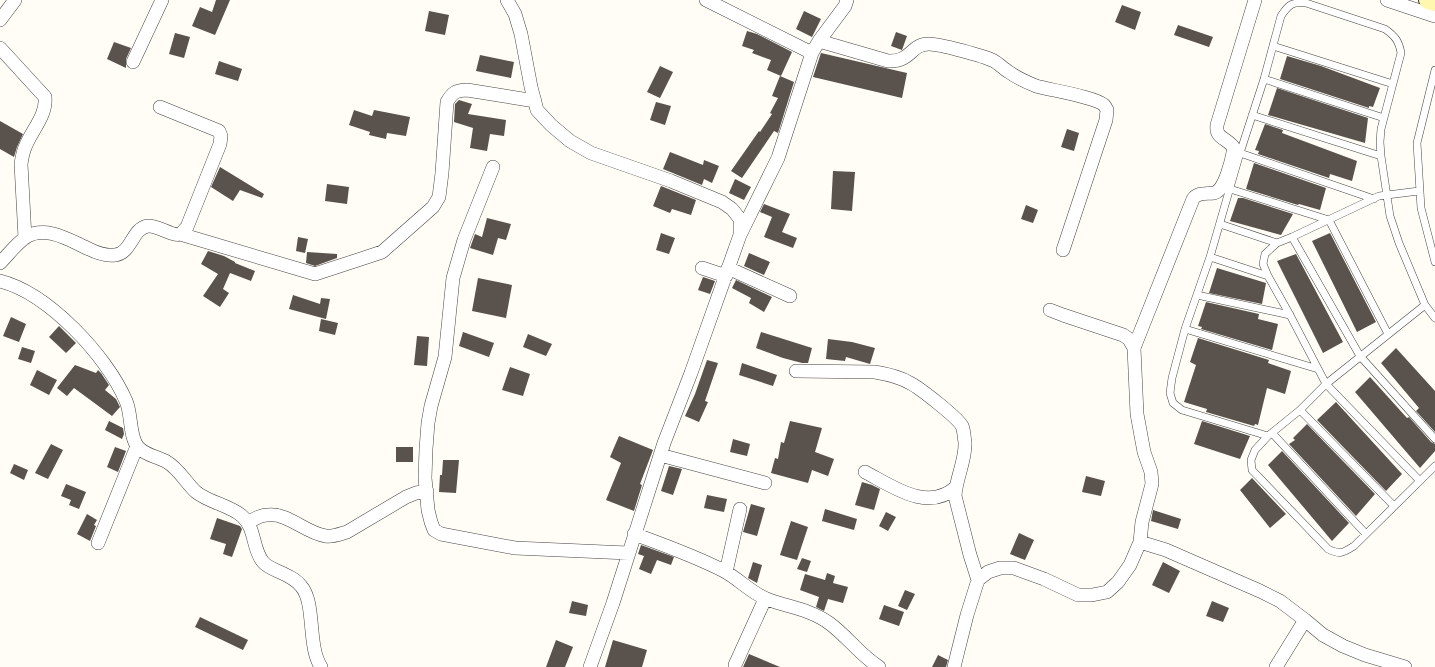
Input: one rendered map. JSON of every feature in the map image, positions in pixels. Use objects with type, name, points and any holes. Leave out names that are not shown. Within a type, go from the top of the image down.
[{"type":"main road","points":[[1428,0],[1435,2]]},
{"type":"street","points":[[0,20],[15,0]]},
{"type":"street","points":[[134,62],[162,0]]},
{"type":"street","points":[[507,0],[515,14],[521,34],[537,110],[551,125],[570,141],[591,152],[671,181],[722,202],[732,209],[740,219],[740,235]]},
{"type":"street","points":[[706,0],[816,47],[888,61],[896,61],[908,57],[914,49],[920,46],[928,44],[938,45],[994,61],[1016,77],[1038,86],[1095,100],[1104,104],[1107,110],[1106,120],[1063,250]]},
{"type":"street","points":[[590,667],[613,603],[660,456],[740,235],[778,158],[816,47],[848,0]]},
{"type":"street","points":[[954,667],[967,615],[978,580],[988,572],[1000,568],[1014,568],[1044,579],[1078,595],[1092,596],[1107,592],[1118,582],[1130,565],[1140,542],[1142,522],[1152,484],[1151,472],[1144,452],[1137,414],[1134,348],[1192,199],[1198,194],[1215,193],[1223,186],[1234,148],[1219,134],[1217,130],[1255,0]]},
{"type":"street","points":[[1387,0],[1435,16]]},
{"type":"street","points":[[0,48],[45,97],[45,104],[39,119],[22,154],[21,164],[25,238]]},
{"type":"street","points":[[0,263],[25,238],[36,233],[44,232],[57,235],[100,254],[110,256],[118,255],[125,250],[141,229],[146,226],[152,226],[162,228],[176,235],[180,234],[315,274],[382,252],[433,207],[439,197],[447,102],[452,94],[458,90],[467,90],[534,101]]},
{"type":"street","points":[[160,107],[219,131],[221,136],[220,144],[187,227],[180,234]]},
{"type":"street","points":[[494,167],[464,240],[453,278],[445,357],[431,406],[428,423],[426,449],[426,491],[431,522],[434,530],[441,534],[515,548],[628,553]]},
{"type":"street","points":[[702,268],[727,272],[790,296]]},
{"type":"street","points":[[0,281],[26,291],[40,299],[72,328],[107,367],[120,387],[127,403],[133,439],[137,446],[145,454],[160,457],[170,463],[196,492],[208,500],[242,515],[248,523],[252,532],[258,556],[264,564],[289,575],[301,586],[306,595],[313,643],[317,661],[321,667]]},
{"type":"street","points":[[1050,310],[1123,335],[1129,339],[1134,348]]},
{"type":"street","points":[[796,371],[875,372],[887,374],[911,383],[955,418],[962,426],[965,441],[965,453],[955,496],[978,580]]},
{"type":"street","points":[[98,543],[137,446]]},
{"type":"street","points":[[660,456],[765,483]]},
{"type":"street","points":[[865,472],[902,491],[914,496],[925,498],[942,497],[956,487]]},
{"type":"street","points":[[248,523],[261,516],[277,515],[317,534],[327,536],[337,535],[347,532],[406,497],[426,491]]},
{"type":"street","points":[[726,572],[740,509]]},
{"type":"street","points":[[634,534],[711,564],[726,572],[765,599],[803,610],[828,623],[868,661],[879,667]]},
{"type":"street","points":[[1140,542],[1166,550],[1260,590],[1280,601],[1323,635],[1343,646],[1364,655],[1405,667]]},
{"type":"street","points":[[735,665],[765,599]]},
{"type":"street","points":[[1276,667],[1305,620]]},
{"type":"lane","points":[[1366,534],[1270,435],[1182,410],[1172,404],[1170,392],[1172,378],[1185,329],[1210,257],[1240,152],[1264,79],[1281,16],[1287,7],[1296,2],[1306,3],[1385,29],[1394,35],[1400,44],[1401,52],[1380,135],[1381,156],[1390,216],[1399,243],[1425,305],[1435,318]]},
{"type":"lane","points":[[1273,46],[1393,84]]},
{"type":"lane","points":[[1435,70],[1416,143],[1421,208],[1435,262]]},
{"type":"lane","points":[[1264,79],[1384,118]]},
{"type":"lane","points":[[1252,116],[1381,156]]},
{"type":"lane","points":[[1240,152],[1374,198]]},
{"type":"lane","points":[[1230,189],[1329,220],[1388,334]]},
{"type":"lane","points":[[1420,191],[1386,194],[1374,198],[1277,243],[1265,254],[1263,264],[1326,384],[1420,481]]},
{"type":"lane","points":[[1220,224],[1277,243]]},
{"type":"lane","points":[[1292,237],[1360,356],[1435,439]]},
{"type":"lane","points":[[1210,257],[1268,276]]},
{"type":"lane","points":[[1197,294],[1290,315]]},
{"type":"lane","points":[[1425,305],[1326,384],[1300,410],[1270,435],[1255,450],[1251,460],[1252,470],[1328,550],[1338,554],[1347,551],[1354,546],[1435,466]]},
{"type":"lane","points":[[1185,329],[1318,369]]},
{"type":"lane","points":[[1300,410],[1394,506]]},
{"type":"building","points":[[216,0],[230,0],[215,35],[192,26],[200,7],[212,12]]},
{"type":"building","points":[[1122,5],[1141,12],[1135,30],[1115,22]]},
{"type":"building","points":[[429,11],[449,15],[445,35],[425,31]]},
{"type":"building","points":[[804,11],[821,19],[812,37],[796,29]]},
{"type":"building","points":[[1178,25],[1213,37],[1209,47],[1174,35]]},
{"type":"building","points":[[747,31],[757,34],[792,52],[781,76],[767,70],[771,60],[752,53],[754,50],[742,46]]},
{"type":"building","points":[[896,32],[907,36],[902,50],[891,46]]},
{"type":"building","points":[[175,33],[190,37],[184,58],[169,54]]},
{"type":"building","points":[[114,42],[131,48],[126,59],[126,68],[107,59]]},
{"type":"building","points":[[821,53],[907,73],[902,98],[813,77]]},
{"type":"building","points":[[480,55],[514,62],[511,78],[476,71]]},
{"type":"building","points":[[1287,56],[1321,66],[1380,88],[1373,107],[1369,106],[1369,108],[1280,79]]},
{"type":"building","points":[[219,61],[242,69],[238,81],[215,74]]},
{"type":"building","points":[[660,66],[673,72],[660,98],[647,92]]},
{"type":"building","points":[[780,76],[794,82],[778,133],[774,131],[742,178],[731,171],[772,114],[770,113],[778,98],[772,96]]},
{"type":"building","points":[[1277,88],[1368,118],[1365,143],[1268,115]]},
{"type":"building","points":[[459,100],[472,104],[468,114],[506,120],[504,136],[490,134],[487,151],[470,148],[473,128],[454,122],[455,104]]},
{"type":"building","points":[[656,102],[671,106],[665,125],[650,120]]},
{"type":"building","points":[[354,110],[372,116],[374,110],[410,117],[406,136],[387,133],[386,139],[369,135],[370,132],[349,125]]},
{"type":"building","points":[[0,121],[23,134],[14,157],[0,149]]},
{"type":"building","points":[[1265,124],[1283,130],[1282,133],[1357,161],[1352,181],[1330,174],[1329,178],[1258,154],[1259,151],[1255,150]]},
{"type":"building","points":[[1067,129],[1079,133],[1074,151],[1061,147]]},
{"type":"building","points":[[670,152],[703,165],[704,160],[719,166],[712,183],[704,179],[702,185],[663,169]]},
{"type":"building","points":[[1254,163],[1326,188],[1320,210],[1246,189]]},
{"type":"building","points":[[220,167],[264,194],[262,198],[240,190],[233,201],[211,187]]},
{"type":"building","points":[[833,171],[855,172],[852,211],[831,209]]},
{"type":"building","points":[[735,179],[751,187],[744,200],[729,193]]},
{"type":"building","points":[[327,184],[349,187],[347,204],[325,201]]},
{"type":"building","points":[[661,186],[696,200],[691,215],[672,209],[670,213],[653,206]]},
{"type":"building","points":[[1238,198],[1243,198],[1293,214],[1281,235],[1230,221]]},
{"type":"building","points":[[764,204],[790,214],[782,232],[797,238],[793,248],[764,237],[772,217],[760,212]]},
{"type":"building","points":[[1026,205],[1038,210],[1033,223],[1021,219]]},
{"type":"building","points":[[487,218],[511,224],[506,240],[498,238],[493,255],[470,248],[475,234],[482,237]]},
{"type":"building","points":[[661,233],[675,238],[669,254],[656,250]]},
{"type":"building","points":[[1330,233],[1376,322],[1357,332],[1312,241]]},
{"type":"building","points":[[298,237],[308,239],[305,253],[296,251]]},
{"type":"building","points":[[208,251],[224,256],[235,263],[255,271],[251,281],[230,273],[223,289],[229,293],[220,307],[203,296],[218,274],[201,264]]},
{"type":"building","points":[[307,252],[337,254],[337,258],[315,266],[306,263]]},
{"type":"building","points":[[749,253],[770,262],[764,275],[744,266]]},
{"type":"building","points":[[1296,254],[1343,342],[1323,353],[1277,261]]},
{"type":"building","points":[[1217,268],[1266,283],[1262,304],[1209,293]]},
{"type":"building","points":[[703,277],[715,281],[710,294],[698,290]]},
{"type":"building","points":[[478,278],[512,285],[506,318],[472,311]]},
{"type":"building","points":[[736,280],[772,297],[764,312],[749,303],[751,298],[732,288]]},
{"type":"building","points":[[293,295],[320,304],[321,298],[330,299],[326,319],[289,309]]},
{"type":"building","points":[[1206,302],[1259,314],[1258,319],[1278,324],[1272,350],[1201,329],[1202,327],[1198,326]]},
{"type":"building","points":[[11,317],[26,324],[19,342],[3,336]]},
{"type":"building","points":[[321,319],[338,323],[335,335],[319,331]]},
{"type":"building","points":[[59,326],[76,343],[66,353],[49,337]]},
{"type":"building","points":[[463,332],[494,343],[489,357],[459,346]]},
{"type":"building","points":[[761,332],[812,348],[808,363],[783,358],[756,348]]},
{"type":"building","points":[[528,334],[552,344],[546,356],[523,347]]},
{"type":"building","points":[[417,336],[429,337],[427,366],[414,365]]},
{"type":"building","points":[[1198,338],[1269,360],[1268,363],[1291,371],[1285,394],[1267,388],[1258,425],[1255,424],[1254,426],[1206,412],[1207,409],[1184,402],[1196,365],[1190,362]]},
{"type":"building","points":[[828,339],[852,342],[875,348],[870,364],[846,357],[845,361],[826,359]]},
{"type":"building","points":[[22,347],[35,351],[31,363],[18,359]]},
{"type":"building","points":[[1396,348],[1435,391],[1435,432],[1416,411],[1419,408],[1381,363]]},
{"type":"building","points":[[707,360],[718,363],[705,401],[708,402],[699,422],[685,416],[695,394]]},
{"type":"building","points":[[742,363],[777,375],[773,386],[739,375]]},
{"type":"building","points":[[75,365],[96,373],[98,370],[101,373],[109,385],[105,390],[116,399],[120,407],[112,416],[74,388],[67,396],[57,388]]},
{"type":"building","points":[[510,367],[530,374],[523,396],[502,390]]},
{"type":"building","points":[[37,370],[57,380],[49,395],[30,385]]},
{"type":"building","points":[[1370,377],[1407,418],[1409,417],[1431,442],[1435,444],[1435,451],[1420,468],[1355,392]]},
{"type":"building","points":[[1336,402],[1402,474],[1386,491],[1317,420]]},
{"type":"building","points":[[109,421],[123,428],[124,434],[122,439],[105,430]]},
{"type":"building","points":[[790,421],[822,428],[815,452],[834,459],[828,476],[812,470],[808,483],[771,473],[775,458],[778,459],[781,442],[784,443]]},
{"type":"building","points":[[1202,421],[1250,436],[1240,459],[1194,444]]},
{"type":"building","points":[[1307,424],[1375,494],[1356,516],[1289,444],[1295,440],[1293,438]]},
{"type":"building","points":[[619,436],[653,450],[640,484],[642,485],[634,511],[606,500],[621,463],[610,457]]},
{"type":"building","points":[[733,439],[750,444],[747,456],[730,452]]},
{"type":"building","points":[[51,444],[63,450],[48,479],[35,473]]},
{"type":"building","points":[[115,447],[126,451],[118,472],[107,467]]},
{"type":"building","points":[[396,447],[413,447],[413,462],[396,462]]},
{"type":"building","points":[[1282,451],[1349,523],[1332,541],[1268,465]]},
{"type":"building","points":[[443,460],[459,460],[456,493],[439,492]]},
{"type":"building","points":[[14,464],[28,470],[24,480],[10,473]]},
{"type":"building","points":[[669,466],[682,469],[673,495],[661,491]]},
{"type":"building","points":[[1086,476],[1105,481],[1101,496],[1082,492]]},
{"type":"building","points":[[1252,478],[1286,514],[1270,528],[1240,490]]},
{"type":"building","points":[[862,482],[880,489],[874,510],[855,505]]},
{"type":"building","points":[[66,484],[86,492],[79,509],[69,505],[71,500],[61,496]]},
{"type":"building","points":[[707,495],[727,499],[724,512],[704,508]]},
{"type":"building","points":[[751,504],[765,508],[757,536],[743,532]]},
{"type":"building","points":[[825,509],[857,519],[854,530],[822,521]]},
{"type":"building","points":[[1153,510],[1181,519],[1178,529],[1151,521]]},
{"type":"building","points":[[886,512],[896,517],[888,531],[879,526]]},
{"type":"building","points":[[87,514],[97,520],[94,525],[96,526],[90,541],[77,534]]},
{"type":"building","points":[[217,518],[240,526],[242,529],[232,557],[223,554],[226,544],[210,539]]},
{"type":"building","points":[[791,521],[808,527],[797,560],[780,555]]},
{"type":"building","points":[[1019,533],[1034,540],[1025,560],[1010,554]]},
{"type":"building","points":[[641,545],[674,557],[671,565],[657,560],[651,574],[639,569],[644,556],[638,554]]},
{"type":"building","points":[[802,558],[811,561],[807,572],[797,569]]},
{"type":"building","points":[[753,562],[762,565],[757,583],[748,578]]},
{"type":"building","points":[[1163,562],[1180,571],[1169,593],[1152,585]]},
{"type":"building","points":[[827,573],[835,576],[833,583],[848,587],[843,603],[828,599],[824,611],[816,607],[819,597],[800,590],[805,574],[825,580]]},
{"type":"building","points":[[905,590],[915,594],[907,610],[898,606]]},
{"type":"building","points":[[572,601],[588,605],[586,616],[569,613]]},
{"type":"building","points":[[1212,601],[1229,608],[1223,622],[1206,616]]},
{"type":"building","points":[[884,605],[904,612],[899,626],[879,619]]},
{"type":"building","points":[[200,617],[248,640],[243,650],[195,627]]},
{"type":"building","points":[[556,640],[573,647],[565,667],[546,667]]},
{"type":"building","points":[[613,640],[647,650],[642,667],[605,667]]},
{"type":"building","points":[[749,654],[780,667],[743,667]]},
{"type":"building","points":[[938,655],[948,660],[946,667],[932,667]]}]
